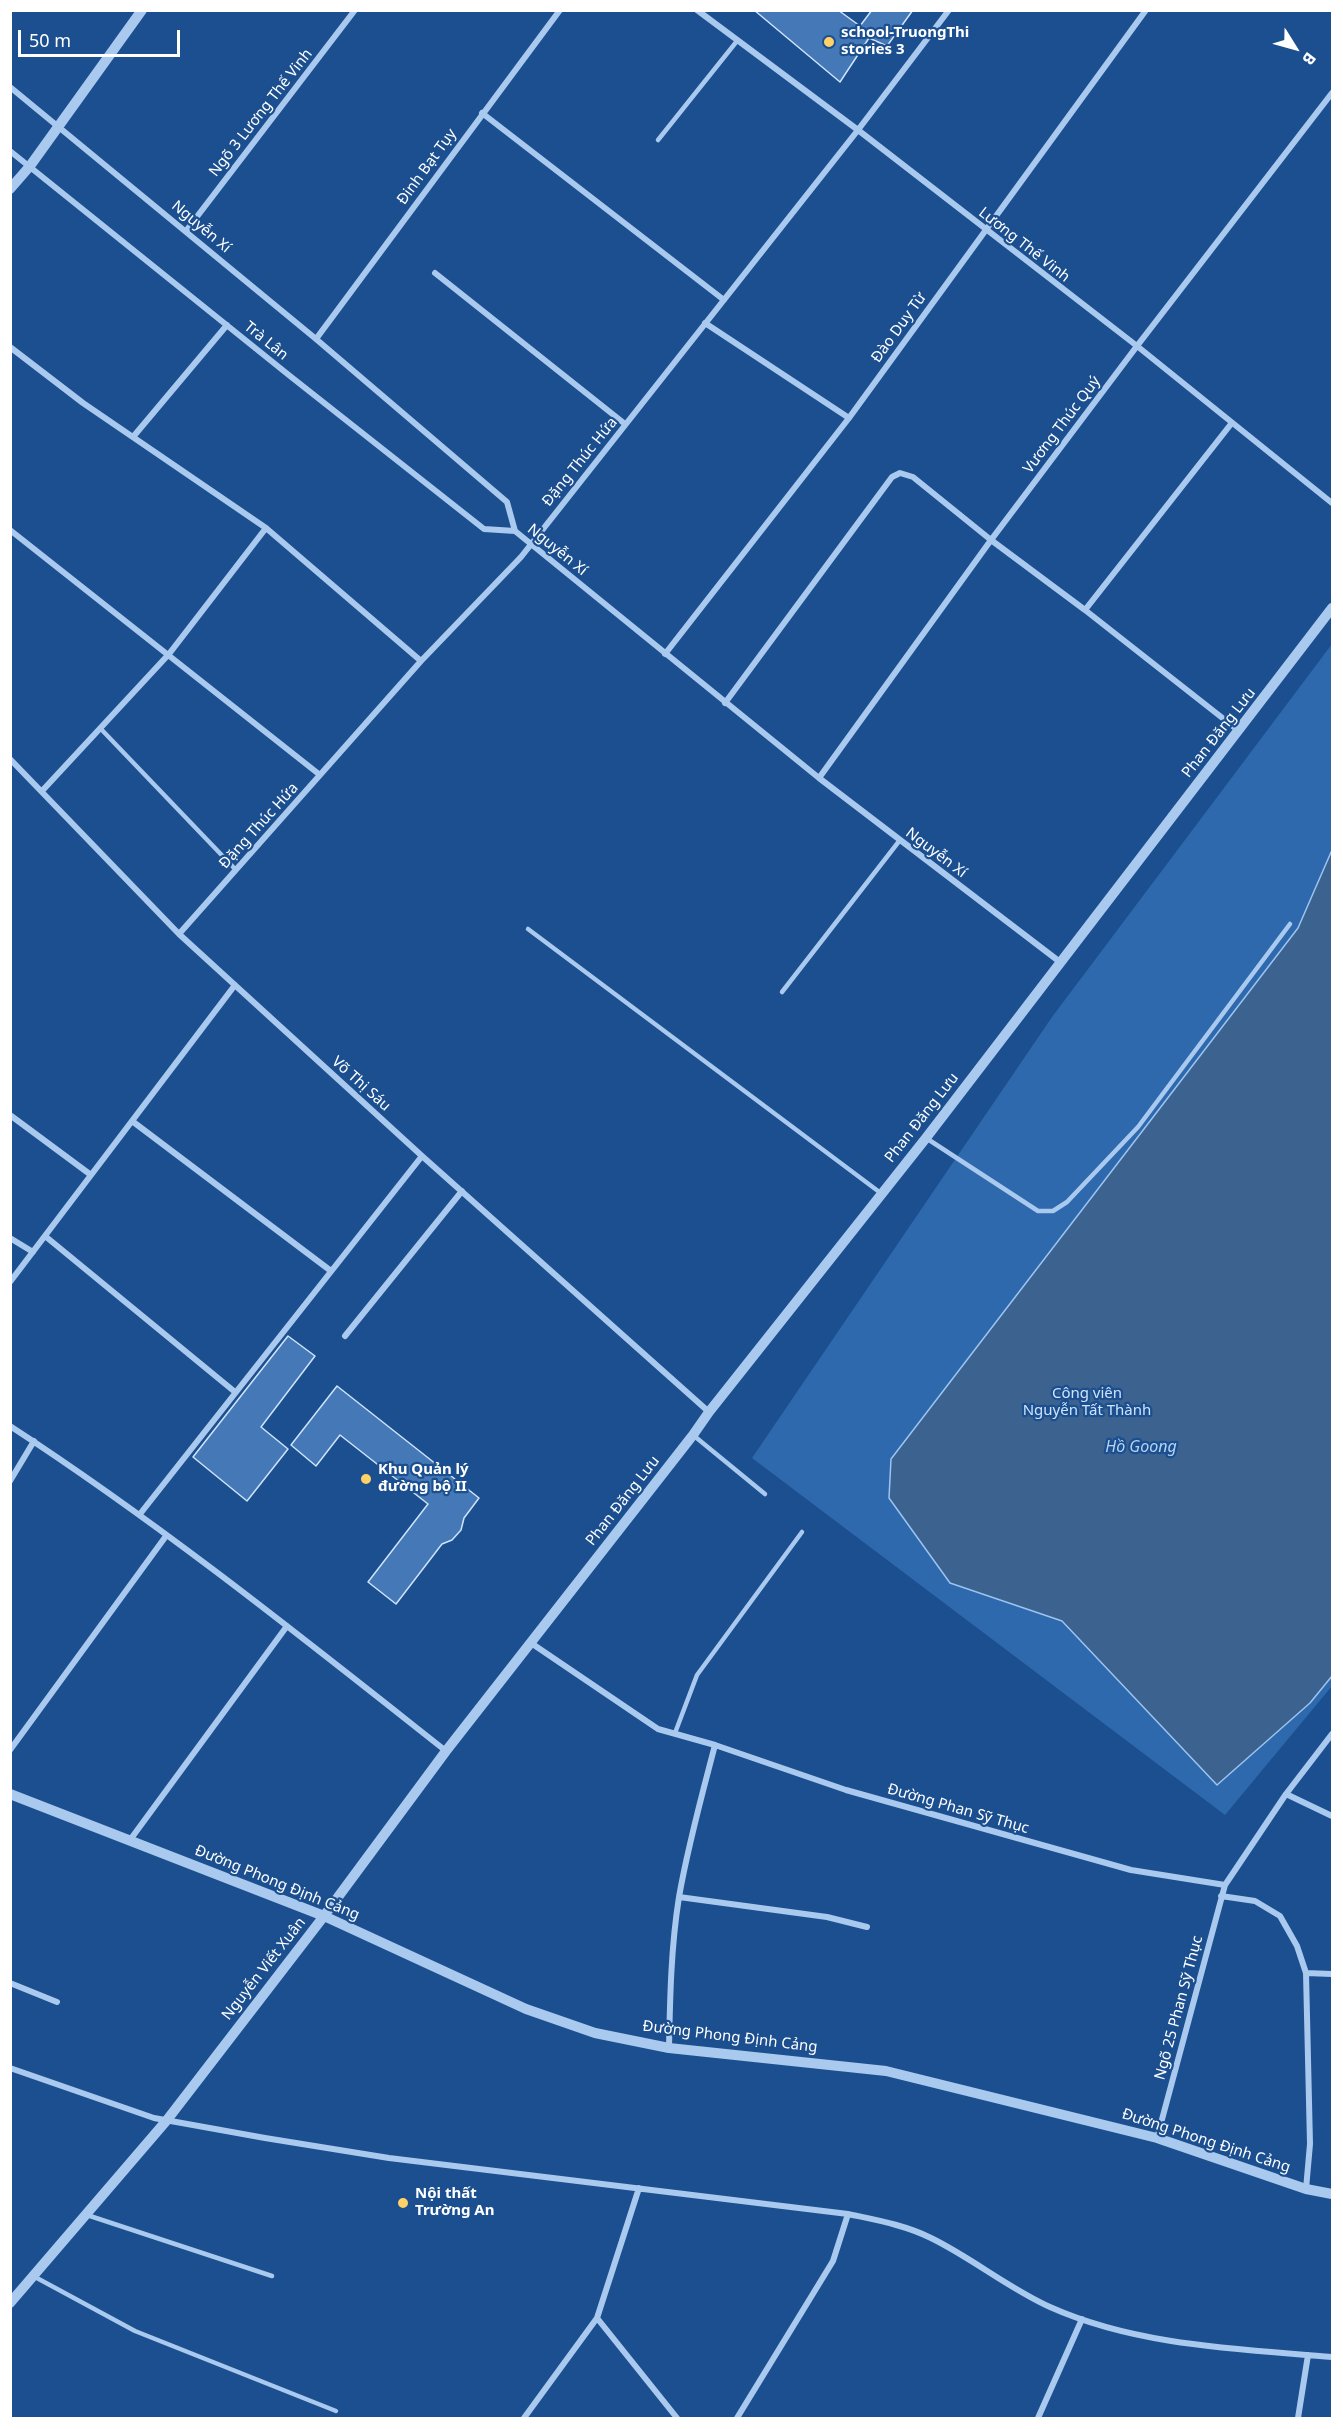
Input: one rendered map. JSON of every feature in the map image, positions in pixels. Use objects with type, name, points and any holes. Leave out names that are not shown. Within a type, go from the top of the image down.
[{"type":"street","points":[[10,189],[30,166],[142,10]]},
{"type":"street","name":"Ngõ 3 Lương Thế Vinh","points":[[186,231],[354,10]]},
{"type":"street","name":"Đinh Bạt Tụy","points":[[316,339],[560,10]]},
{"type":"street","name":"Lương Thế Vinh","points":[[697,10],[858,130],[1137,346],[1231,424],[1332,503]]},
{"type":"street","name":"Đặng Thúc Hứa","points":[[179,934],[421,661],[521,557],[858,130],[949,10]]},
{"type":"street","name":"Đào Duy Từ","points":[[665,654],[849,418],[1146,10]]},
{"type":"street","name":"Nguyễn Xí","points":[[10,87],[316,339],[507,502],[514,531],[819,778],[1059,962]]},
{"type":"street","name":"Vương Thúc Quý","points":[[819,778],[991,540],[1332,93]]},
{"type":"street","points":[[482,113],[724,300]]},
{"type":"street","name":"Trà Lân","points":[[10,151],[484,529],[514,531]]},
{"type":"street","points":[[435,273],[626,424]]},
{"type":"street","points":[[705,323],[849,418]]},
{"type":"street","points":[[133,437],[227,325]]},
{"type":"street","points":[[10,347],[83,403],[266,528],[421,661]]},
{"type":"street","points":[[1085,610],[1231,424]]},
{"type":"street","points":[[725,703],[892,477],[900,473],[913,477],[1240,732]]},
{"type":"street","points":[[42,791],[169,654],[266,528]]},
{"type":"street","points":[[10,530],[320,775]]},
{"type":"street","name":"Phan Đăng Lưu","points":[[531,1643],[709,1412],[926,1138],[1059,962],[1240,732],[1332,608]]},
{"type":"street","name":"Võ Thị Sáu","points":[[10,759],[179,934],[422,1156],[709,1412]]},
{"type":"street","points":[[10,1282],[234,985]]},
{"type":"street","points":[[10,1114],[91,1175]]},
{"type":"street","points":[[132,1120],[331,1271]]},
{"type":"street","points":[[140,1514],[422,1156]]},
{"type":"street","points":[[345,1336],[462,1191]]},
{"type":"street","points":[[45,1236],[235,1392]]},
{"type":"street","points":[[10,1238],[33,1252]]},
{"type":"street","points":[[10,1426],[140,1514],[446,1751]]},
{"type":"street","points":[[10,1481],[34,1441]]},
{"type":"street","points":[[10,1750],[166,1536]]},
{"type":"street","points":[[130,1840],[287,1626]]},
{"type":"street","name":"Đường Phan Sỹ Thục","points":[[531,1643],[658,1729],[715,1744],[846,1790],[1131,1870],[1225,1885]]},
{"type":"street","name":"Nguyễn Viết Xuân","points":[[10,2303],[167,2120],[324,1916],[446,1751],[531,1643]]},
{"type":"street","points":[[1225,1885],[1286,1794],[1332,1734]]},
{"type":"street","points":[[669,2048],[671,1971],[679,1897],[691,1835],[715,1744]]},
{"type":"street","name":"Đường Phong Định Cảng","points":[[10,1794],[324,1916],[526,2009],[595,2033],[669,2048],[886,2071],[1157,2138],[1306,2189],[1332,2194]]},
{"type":"street","points":[[1286,1794],[1332,1816]]},
{"type":"street","name":"Ngõ 25 Phan Sỹ Thục","points":[[1157,2138],[1225,1885]]},
{"type":"street","points":[[1221,1896],[1255,1902],[1280,1917],[1297,1946],[1306,1973],[1310,2144],[1306,2189]]},
{"type":"street","points":[[679,1897],[826,1917],[867,1927]]},
{"type":"street","points":[[1306,1973],[1332,1974]]},
{"type":"street","points":[[10,1983],[57,2002]]},
{"type":"street","points":[[10,2068],[154,2118],[265,2139],[389,2158],[848,2214],[888,2222],[931,2237],[1033,2298],[1106,2327],[1229,2348],[1332,2357]]},
{"type":"street","points":[[524,2418],[597,2318],[639,2188]]},
{"type":"street","points":[[736,2418],[833,2261],[848,2214]]},
{"type":"street","points":[[597,2318],[677,2418]]},
{"type":"street","points":[[1038,2418],[1082,2319]]},
{"type":"street","points":[[1298,2418],[1308,2355]]},
{"type":"lane","points":[[658,140],[737,40]]},
{"type":"lane","points":[[100,728],[236,870]]},
{"type":"lane","points":[[782,992],[900,840]]},
{"type":"lane","points":[[926,1138],[1038,1211],[1053,1211],[1075,1194],[1138,1127],[1290,924]]},
{"type":"lane","points":[[528,929],[882,1194]]},
{"type":"lane","points":[[693,1435],[765,1494]]},
{"type":"lane","points":[[675,1733],[697,1675],[802,1532]]},
{"type":"lane","points":[[85,2214],[272,2276]]},
{"type":"lane","points":[[32,2276],[135,2331],[336,2411]]},
{"type":"green space","name":"Hồ Goong","points":[[1332,644],[1332,1686],[1225,1815],[752,1458],[1052,1017]]},
{"type":"water","name":"Hồ Goong","points":[[1332,850],[1332,1676],[1310,1703],[1217,1785],[1062,1621],[950,1583],[889,1498],[891,1459],[1298,928]]},
{"type":"building","name":"school-TruongThi stories 3","points":[[754,10],[838,10],[860,26],[872,10],[913,10],[887,46],[869,38],[840,82]]},
{"type":"building","points":[[288,1336],[315,1356],[261,1427],[288,1449],[247,1501],[193,1457]]},
{"type":"building","points":[[337,1386],[479,1498],[464,1518],[461,1530],[452,1540],[442,1544],[396,1604],[368,1582],[428,1504],[340,1435],[316,1466],[291,1445]]},
{"type":"place","name":"school-TruongThi stories 3","points":[[829,42]]},
{"type":"place","name":"Khu Quản lý đường bộ II","points":[[366,1479]]},
{"type":"place","name":"Nội thất Trường An","points":[[403,2203]]},
{"type":"park label","name":"Công viên Nguyễn Tất Thành","points":[[1087,1402]]}]
